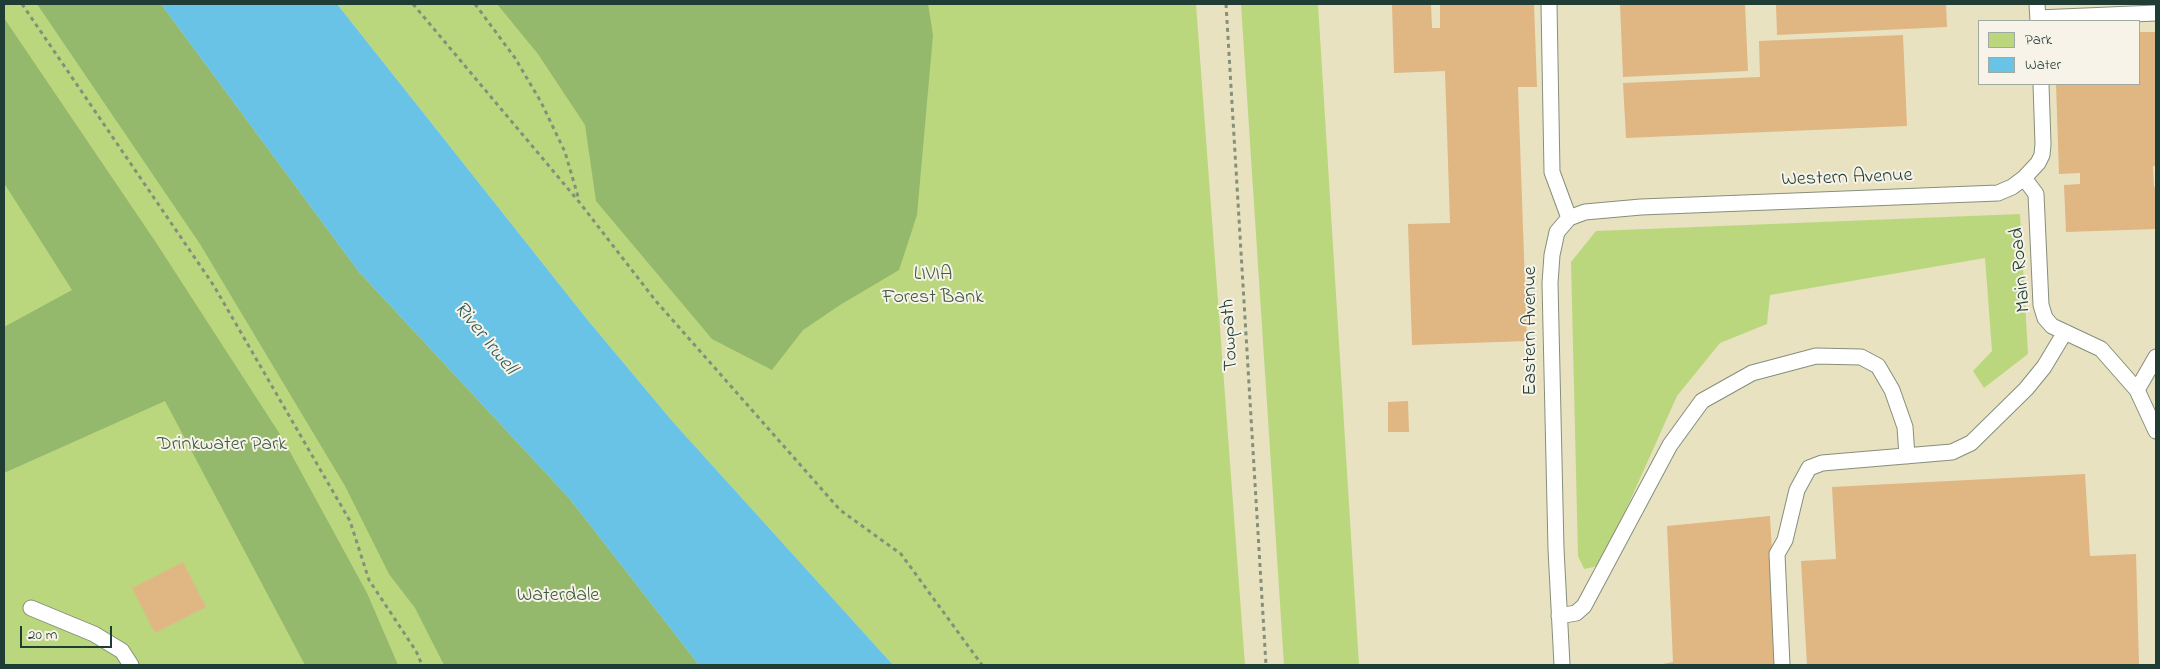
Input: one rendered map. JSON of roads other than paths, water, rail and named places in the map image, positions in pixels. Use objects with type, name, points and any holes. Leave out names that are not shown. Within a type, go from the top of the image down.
[{"type":"lane","points":[[1548,4],[1552,172],[1569,218]]},
{"type":"lane","points":[[2038,14],[2156,13]]},
{"type":"lane","name":"Western Avenue","points":[[1569,218],[1585,212],[1641,207],[1998,192],[2012,187],[2024,178],[2038,163],[2042,155],[2041,85]]},
{"type":"lane","name":"Main Road","points":[[2024,178],[2036,194],[2041,305],[2045,318],[2052,326],[2101,349],[2137,390],[2156,431]]},
{"type":"lane","name":"Eastern Avenue","points":[[1562,665],[1556,549],[1550,283],[1552,254],[1557,232],[1569,218]]},
{"type":"lane","points":[[1782,665],[1777,554],[1785,540],[1797,490],[1809,468],[1822,463],[1952,452],[1971,443],[2026,389],[2044,367],[2065,332]]},
{"type":"lane","points":[[1559,616],[1576,613],[1584,606],[1670,445],[1702,401],[1752,373],[1816,356],[1862,357],[1878,366],[1892,390],[1905,427],[1907,456]]},
{"type":"lane","points":[[2137,390],[2156,357]]},
{"type":"lane","points":[[31,608],[94,634],[122,651],[131,665]]},
{"type":"water","name":"River Irwell","points":[[161,4],[337,4],[586,318],[673,422],[893,665],[699,665],[569,498],[359,272]]},
{"type":"park label","name":"LIVIA Forest Bank","points":[[933,288]]},
{"type":"park label","name":"Drinkwater Park","points":[[222,446]]},
{"type":"park label","name":"Waterdale","points":[[558,597]]}]
